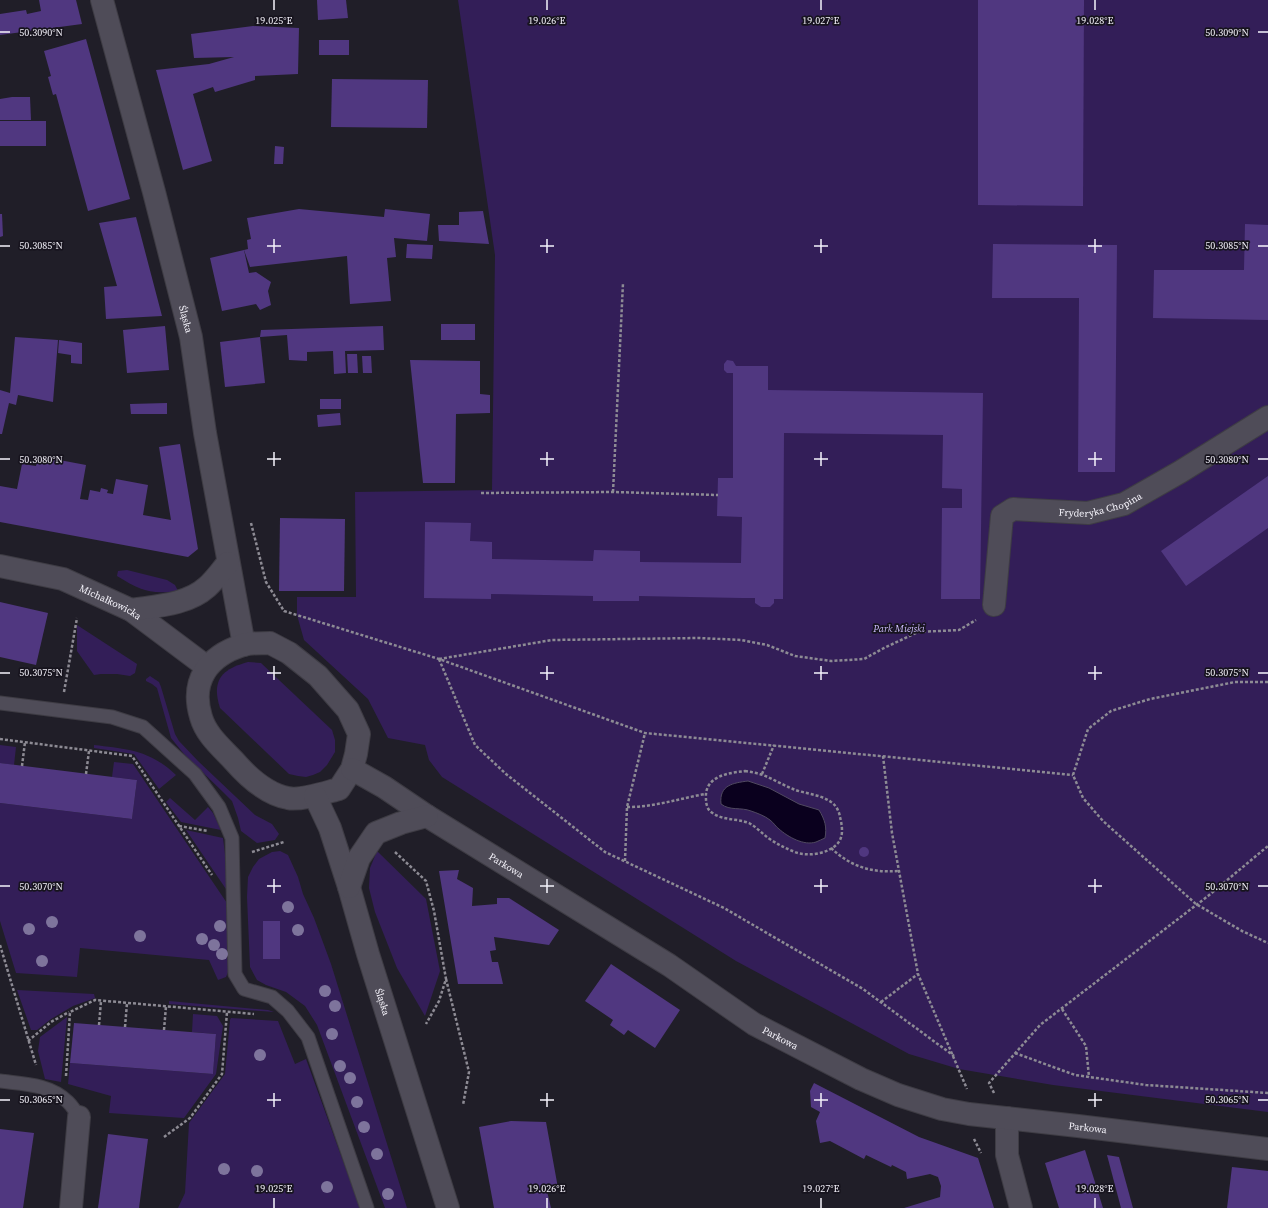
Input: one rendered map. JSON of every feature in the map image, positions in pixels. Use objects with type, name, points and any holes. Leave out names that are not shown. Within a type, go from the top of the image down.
[{"type":"street","name":"Śląska","points":[[102,0],[154,192],[191,337],[205,433],[244,645]]},
{"type":"street","name":"Fryderyka Chopina","points":[[994,605],[1002,516],[1013,509],[1088,513],[1124,504],[1180,472],[1268,417]]},
{"type":"street","points":[[131,610],[172,604],[191,597],[206,587],[228,564]]},
{"type":"street","name":"Michałkowicka","points":[[0,566],[63,579],[131,610],[206,667]]},
{"type":"street","points":[[270,643],[289,653],[318,676],[348,710],[359,734],[352,769],[339,789],[315,796],[289,799],[268,791],[244,772],[211,736],[201,718],[197,698],[201,677],[206,667],[222,654],[244,645],[270,643]]},
{"type":"street","name":"Parkowa","points":[[352,769],[384,787],[427,816],[669,965],[754,1024],[861,1080],[898,1095],[942,1109],[969,1114],[1268,1149]]},
{"type":"street","name":"Śląska","points":[[315,796],[330,828],[448,1208]]},
{"type":"street","points":[[349,887],[359,858],[376,833],[401,823],[427,816]]},
{"type":"street","points":[[71,1208],[79,1117]]},
{"type":"street","points":[[1007,1118],[1007,1155],[1021,1208]]},
{"type":"lane","points":[[0,703],[112,717],[142,727],[195,774],[219,807],[231,836],[235,974],[244,989],[272,998],[288,1011],[308,1037],[368,1208]]},
{"type":"lane","points":[[0,1081],[49,1088],[64,1099],[79,1117]]},
{"type":"path","points":[[612,492],[623,283]]},
{"type":"path","points":[[481,493],[612,492],[718,495]]},
{"type":"path","points":[[251,523],[266,582],[284,611],[438,659],[645,733],[1074,775]]},
{"type":"path","points":[[438,659],[552,640],[699,638],[741,640],[767,646],[795,656],[831,661],[864,659],[918,632],[959,630],[978,618],[994,605]]},
{"type":"path","points":[[60,710],[77,618]]},
{"type":"path","points":[[438,659],[475,745],[506,774],[605,852],[724,908],[862,989],[954,1056]]},
{"type":"path","points":[[1268,682],[1235,682],[1150,699],[1111,711],[1088,729],[1074,775],[1083,798],[1103,822],[1196,904],[1242,931],[1268,943]]},
{"type":"path","points":[[625,861],[627,807],[645,733]]},
{"type":"path","points":[[0,739],[132,756],[212,876]]},
{"type":"path","points":[[22,766],[25,742]]},
{"type":"path","points":[[762,774],[774,745]]},
{"type":"path","points":[[86,774],[89,751]]},
{"type":"path","points":[[883,756],[892,833],[918,974],[968,1091]]},
{"type":"path","points":[[745,771],[762,774],[794,789],[819,796],[831,802],[838,811],[842,824],[842,834],[838,843],[828,850],[814,854],[798,853],[780,846],[749,824],[739,820],[721,818],[709,811],[705,794],[708,786],[714,779],[727,773],[745,771]]},
{"type":"path","points":[[627,807],[653,806],[705,794]]},
{"type":"path","points":[[179,826],[231,836]]},
{"type":"path","points":[[376,833],[426,881],[434,911],[446,979],[469,1072],[463,1105]]},
{"type":"path","points":[[232,858],[284,842]]},
{"type":"path","points":[[1007,1118],[990,1083],[1040,1025],[1268,846]]},
{"type":"path","points":[[831,848],[841,857],[860,867],[882,872],[899,871]]},
{"type":"path","points":[[0,945],[42,1087]]},
{"type":"path","points":[[881,1002],[918,974]]},
{"type":"path","points":[[426,1024],[438,1001],[446,979]]},
{"type":"path","points":[[64,1099],[70,1012],[96,1000],[256,1014]]},
{"type":"path","points":[[99,1025],[101,1001]]},
{"type":"path","points":[[125,1027],[127,1003]]},
{"type":"path","points":[[164,1030],[166,1006]]},
{"type":"path","points":[[1061,1009],[1086,1046],[1089,1077]]},
{"type":"path","points":[[28,1041],[51,1022],[69,1012]]},
{"type":"path","points":[[164,1137],[190,1118],[222,1074],[226,1012]]},
{"type":"path","points":[[1016,1053],[1075,1075],[1146,1085],[1268,1093]]},
{"type":"green space","name":"Park Miejski","points":[[458,0],[1268,0],[1268,1112],[1053,1085],[959,1069],[909,1054],[736,961],[442,777],[429,760],[425,745],[388,738],[368,699],[304,640],[297,615],[297,597],[356,597],[355,492],[492,490],[495,255]]},
{"type":"green space","points":[[127,570],[167,580],[175,585],[178,591],[152,592],[139,588],[117,576],[118,571]]},
{"type":"green space","points":[[77,625],[137,664],[135,673],[130,676],[117,674],[94,675],[77,651]]},
{"type":"green space","points":[[248,662],[261,663],[332,730],[335,740],[335,752],[327,765],[320,772],[306,777],[289,774],[220,708],[217,690],[221,677],[231,668]]},
{"type":"green space","points":[[150,676],[159,682],[175,734],[179,741],[255,815],[272,824],[279,834],[275,840],[257,843],[241,831],[232,801],[184,754],[171,738],[157,688],[146,681],[146,679]]},
{"type":"green space","points":[[0,745],[16,747],[14,765],[0,763]]},
{"type":"green space","points":[[94,745],[138,752],[157,760],[176,775],[159,789],[134,754],[94,748]]},
{"type":"green space","points":[[114,762],[133,764],[231,909],[231,965],[226,977],[218,980],[209,960],[80,948],[77,977],[16,973],[0,921],[0,803],[132,819],[137,780],[112,777]]},
{"type":"green space","points":[[170,798],[195,820],[208,807],[213,813],[221,830],[181,822],[166,802]]},
{"type":"green space","points":[[186,830],[223,838],[230,895]]},
{"type":"green space","points":[[280,851],[288,855],[298,877],[303,894],[314,918],[331,964],[407,1208],[385,1208],[317,1025],[305,1006],[286,992],[257,980],[250,967],[247,897],[248,877],[259,859],[272,852]]},
{"type":"green space","points":[[377,851],[426,899],[440,971],[425,1016],[397,968],[375,912],[369,888],[370,868]]},
{"type":"green space","points":[[17,990],[94,994],[95,998],[73,1006],[51,1019],[37,1030],[31,1030]]},
{"type":"green space","points":[[169,1001],[268,1010],[274,1012],[169,1004]]},
{"type":"green space","points":[[193,1014],[217,1016],[223,1026],[216,1074],[184,1118],[109,1113],[111,1096],[68,1084],[70,1063],[213,1074],[216,1034],[192,1032]]},
{"type":"green space","points":[[67,1017],[61,1082],[45,1079],[38,1051],[40,1037]]},
{"type":"green space","points":[[231,1018],[278,1021],[295,1064],[306,1059],[360,1208],[178,1208],[185,1193],[189,1123],[225,1074]]},
{"type":"shaded area","points":[[748,781],[769,788],[799,804],[819,810],[825,824],[825,838],[811,843],[801,842],[787,835],[770,820],[763,816],[747,810],[728,807],[721,804],[722,793],[728,786]]},
{"type":"building","points":[[39,0],[76,0],[82,24],[0,35],[0,14],[26,10],[27,14],[41,11]]},
{"type":"building","points":[[317,0],[346,0],[348,18],[318,20]]},
{"type":"building","points":[[978,0],[1084,0],[1083,206],[978,205]]},
{"type":"building","points":[[253,26],[299,28],[298,74],[255,76],[255,80],[215,92],[213,87],[193,94],[212,161],[183,170],[156,70],[209,64],[234,57],[194,58],[191,34]]},
{"type":"building","points":[[86,39],[130,199],[88,211],[56,94],[53,95],[48,77],[51,76],[44,51]]},
{"type":"building","points":[[319,40],[349,40],[349,55],[319,55]]},
{"type":"building","points":[[332,79],[428,80],[427,128],[331,127]]},
{"type":"building","points":[[30,97],[31,120],[0,120],[0,99]]},
{"type":"building","points":[[0,121],[46,121],[46,146],[0,146]]},
{"type":"building","points":[[275,146],[284,147],[283,164],[274,164]]},
{"type":"building","points":[[299,209],[384,217],[385,209],[430,214],[427,241],[394,238],[396,257],[387,258],[391,301],[350,304],[347,256],[250,267],[244,250],[248,249],[247,240],[251,239],[247,218]]},
{"type":"building","points":[[483,211],[489,244],[439,241],[438,225],[459,225],[459,212]]},
{"type":"building","points":[[0,214],[2,214],[3,236],[0,237]]},
{"type":"building","points":[[136,217],[162,316],[106,319],[104,287],[117,286],[99,223]]},
{"type":"building","points":[[1245,224],[1268,225],[1268,320],[1153,318],[1154,270],[1244,270]]},
{"type":"building","points":[[407,244],[433,245],[432,259],[406,258]]},
{"type":"building","points":[[993,244],[1117,245],[1115,472],[1078,472],[1079,298],[992,298]]},
{"type":"building","points":[[244,250],[249,273],[256,272],[271,282],[268,291],[271,305],[260,310],[256,304],[222,311],[210,258]]},
{"type":"building","points":[[441,324],[475,324],[475,340],[441,340]]},
{"type":"building","points":[[165,326],[169,370],[127,373],[123,330]]},
{"type":"building","points":[[383,326],[384,350],[345,351],[346,373],[334,374],[333,351],[307,352],[307,361],[289,360],[287,335],[260,337],[261,330]]},
{"type":"building","points":[[15,337],[58,340],[53,402],[18,395],[16,405],[9,403],[2,434],[0,434],[0,390],[10,393]]},
{"type":"building","points":[[260,337],[265,383],[225,387],[220,342]]},
{"type":"building","points":[[59,340],[82,343],[82,364],[71,363],[71,355],[58,353]]},
{"type":"building","points":[[347,354],[357,354],[358,373],[348,373]]},
{"type":"building","points":[[362,356],[371,356],[372,373],[363,373]]},
{"type":"building","points":[[410,360],[480,361],[480,394],[490,395],[490,413],[456,414],[455,483],[423,483]]},
{"type":"building","points":[[727,360],[733,361],[736,366],[768,366],[768,390],[983,393],[980,599],[941,599],[942,508],[962,508],[962,489],[942,488],[943,435],[784,433],[783,599],[774,599],[774,603],[770,607],[761,607],[755,603],[755,598],[639,596],[639,601],[593,601],[593,596],[491,594],[491,599],[424,598],[425,522],[471,523],[470,541],[492,542],[492,559],[593,561],[594,550],[640,551],[640,562],[741,563],[742,517],[717,516],[718,478],[733,478],[733,373],[727,373],[724,370],[724,364]]},
{"type":"building","points":[[320,399],[341,399],[341,409],[320,409]]},
{"type":"building","points":[[167,403],[167,414],[131,414],[130,404]]},
{"type":"building","points":[[340,413],[341,425],[318,427],[317,415]]},
{"type":"building","points":[[180,444],[198,549],[188,557],[0,522],[0,486],[17,489],[22,464],[36,466],[38,456],[86,465],[80,499],[88,500],[90,490],[100,492],[101,488],[108,490],[107,493],[113,494],[116,479],[148,485],[143,515],[171,520],[159,447]]},
{"type":"building","points":[[1268,476],[1268,528],[1186,586],[1161,551]]},
{"type":"building","points":[[280,518],[345,519],[344,591],[279,591]]},
{"type":"building","points":[[0,602],[48,613],[36,665],[0,657]]},
{"type":"building","points":[[0,763],[137,780],[132,819],[0,803]]},
{"type":"building","points":[[862,847],[866,847],[868,848],[868,856],[862,857],[859,854],[859,850]]},
{"type":"building","points":[[459,870],[457,879],[473,888],[472,906],[497,904],[497,898],[509,898],[559,930],[549,945],[494,937],[496,950],[490,951],[492,962],[498,962],[503,984],[458,984],[439,871]]},
{"type":"building","points":[[263,921],[280,921],[280,959],[263,959]]},
{"type":"building","points":[[611,964],[680,1010],[655,1048],[628,1030],[624,1035],[610,1025],[613,1020],[585,1001]]},
{"type":"building","points":[[74,1023],[216,1034],[213,1074],[70,1063]]},
{"type":"building","points":[[814,1083],[919,1137],[978,1158],[994,1208],[904,1208],[940,1197],[941,1186],[938,1177],[930,1174],[907,1179],[906,1172],[892,1165],[891,1167],[866,1155],[864,1159],[830,1141],[820,1143],[816,1121],[820,1112],[811,1107],[810,1091]]},
{"type":"building","points":[[511,1121],[546,1122],[558,1188],[547,1191],[551,1208],[494,1208],[479,1127]]},
{"type":"building","points":[[0,1129],[34,1133],[23,1208],[0,1208]]},
{"type":"building","points":[[108,1134],[148,1139],[139,1208],[98,1208]]},
{"type":"building","points":[[1085,1150],[1103,1208],[1059,1208],[1045,1163]]},
{"type":"building","points":[[1107,1155],[1119,1157],[1133,1208],[1121,1208]]},
{"type":"building","points":[[1232,1167],[1268,1171],[1268,1208],[1227,1208]]}]
